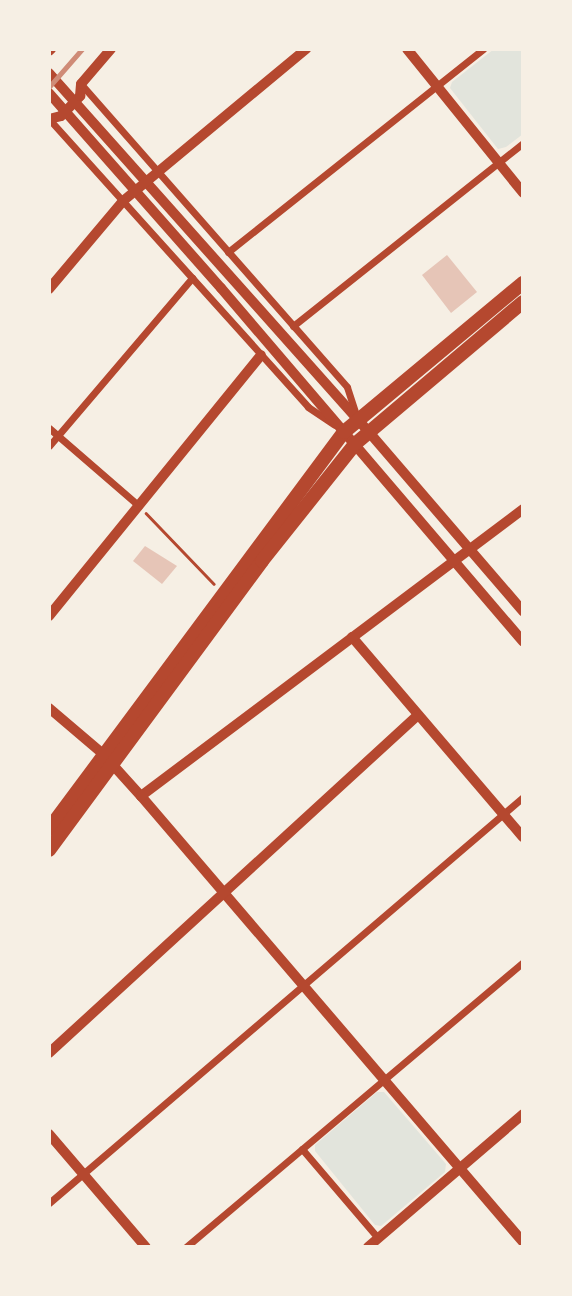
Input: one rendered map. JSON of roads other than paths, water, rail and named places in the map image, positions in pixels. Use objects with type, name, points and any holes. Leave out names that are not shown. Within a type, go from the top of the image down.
[{"type":"highway","points":[[49,829],[344,432],[523,283]]},
{"type":"highway","points":[[49,850],[114,766],[262,561],[355,444],[523,302]]},
{"type":"street","points":[[111,49],[81,84],[80,96],[61,116],[49,119],[308,407],[344,432]]},
{"type":"street","points":[[49,289],[123,201],[157,170],[306,49]]},
{"type":"street","points":[[407,49],[523,193]]},
{"type":"street","points":[[228,252],[483,49]]},
{"type":"street","points":[[49,73],[368,431],[523,611]]},
{"type":"street","points":[[81,84],[347,387],[357,419]]},
{"type":"street","points":[[49,93],[221,288],[523,641]]},
{"type":"street","points":[[293,326],[523,143]]},
{"type":"street","points":[[49,446],[192,278]]},
{"type":"street","points":[[49,616],[261,355]]},
{"type":"street","points":[[49,428],[139,506]]},
{"type":"street","points":[[141,796],[523,509]]},
{"type":"street","points":[[352,637],[523,837]]},
{"type":"street","points":[[49,708],[103,754],[141,796],[523,1242]]},
{"type":"street","points":[[49,1053],[418,715]]},
{"type":"street","points":[[49,1203],[523,797]]},
{"type":"street","points":[[186,1247],[523,962]]},
{"type":"street","points":[[368,1247],[523,1114]]},
{"type":"street","points":[[49,1134],[146,1247]]},
{"type":"street","points":[[302,1149],[378,1238]]},
{"type":"railway","points":[[49,87],[82,49]]}]
